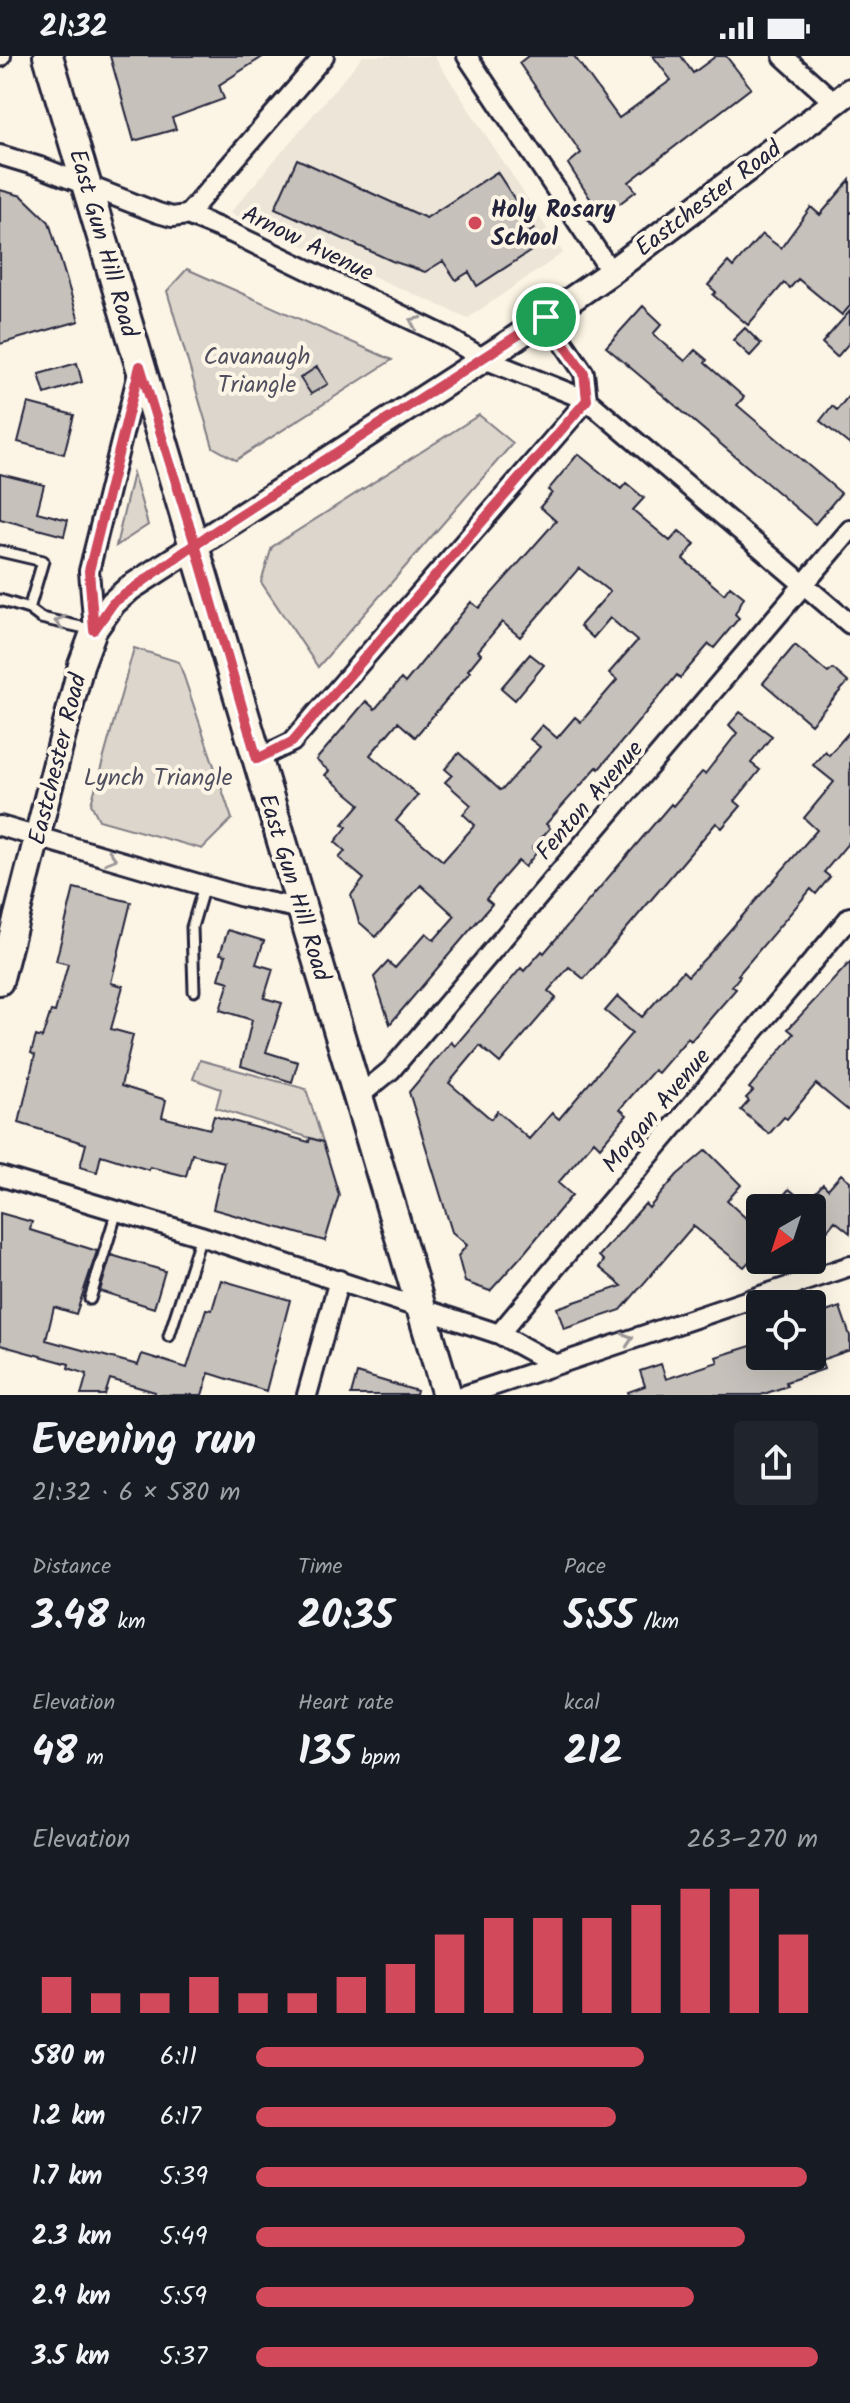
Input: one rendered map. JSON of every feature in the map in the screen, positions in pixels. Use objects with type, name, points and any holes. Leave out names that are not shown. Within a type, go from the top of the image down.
[{"type":"main road","name":"East Gun Hill Road","points":[[48,56],[447,1395]]},
{"type":"main road","name":"Eastchester Road","points":[[0,982],[81,665],[94,630],[113,603],[195,544],[484,359],[611,272],[842,97]]},
{"type":"street","points":[[187,215],[324,56]]},
{"type":"street","points":[[467,56],[611,272]]},
{"type":"street","points":[[783,56],[842,97]]},
{"type":"street","name":"Arnow Avenue","points":[[0,155],[172,217],[187,215],[232,233],[431,329],[484,359],[587,400],[850,624]]},
{"type":"street","points":[[257,759],[292,742],[587,400],[584,373],[546,317]]},
{"type":"street","name":"Eastchester Road","points":[[94,630],[89,571],[140,366]]},
{"type":"street","name":"Fenton Avenue","points":[[359,1096],[391,1070],[850,530]]},
{"type":"street","points":[[0,826],[204,886],[302,909]]},
{"type":"street","name":"Morgan Avenue","points":[[499,1334],[850,917]]},
{"type":"street","points":[[0,1176],[201,1236],[499,1334],[554,1364]]},
{"type":"street","points":[[466,1395],[850,1266]]},
{"type":"street","points":[[307,1395],[339,1280]]},
{"type":"lane","points":[[0,551],[43,561],[29,609]]},
{"type":"lane","points":[[0,600],[29,609],[41,618],[94,630]]},
{"type":"lane","points":[[194,991],[192,927],[204,886]]},
{"type":"lane","points":[[90,1299],[117,1211]]},
{"type":"lane","points":[[169,1336],[201,1236]]},
{"type":"shaded area","points":[[363,56],[434,56],[563,253],[468,318],[230,213]]},
{"type":"green space","name":"Cavanaugh Triangle","points":[[187,269],[392,360],[236,460],[213,447],[167,291]]},
{"type":"green space","points":[[479,415],[513,443],[318,667],[261,582],[272,547]]},
{"type":"green space","points":[[133,473],[148,525],[116,546]]},
{"type":"green space","name":"Lynch Triangle","points":[[134,648],[179,662],[232,819],[202,849],[99,820],[91,804]]},
{"type":"green space","points":[[200,1060],[306,1089],[323,1142],[216,1108],[221,1089],[193,1079]]},
{"type":"building","points":[[110,56],[264,56],[219,85],[224,99],[172,118],[176,129],[134,141]]},
{"type":"building","points":[[528,56],[574,56],[619,118],[671,80],[653,56],[681,56],[693,73],[716,56],[726,56],[751,88],[629,182],[636,191],[602,217],[568,164],[581,153],[519,63]]},
{"type":"building","name":"Holy Rosary School","points":[[297,159],[426,218],[497,172],[534,229],[522,237],[531,251],[477,286],[469,272],[456,280],[443,261],[425,272],[392,261],[275,208]]},
{"type":"building","points":[[850,180],[850,306],[842,315],[798,279],[790,288],[784,283],[748,325],[713,295],[716,292],[708,285],[728,262],[733,267],[762,234],[781,248],[811,207],[820,215]]},
{"type":"building","points":[[0,190],[22,196],[49,222],[79,321],[0,344]]},
{"type":"building","points":[[643,306],[662,324],[653,334],[685,361],[695,350],[707,360],[705,363],[744,397],[737,405],[841,493],[815,524],[606,347]]},
{"type":"building","points":[[850,311],[850,342],[837,357],[822,343]]},
{"type":"building","points":[[745,328],[761,344],[750,356],[733,340]]},
{"type":"building","points":[[77,363],[82,382],[45,394],[39,374]]},
{"type":"building","points":[[317,367],[328,384],[311,394],[300,378]]},
{"type":"building","points":[[850,394],[850,445],[820,421],[832,406],[837,410]]},
{"type":"building","points":[[28,403],[74,415],[64,454],[18,442]]},
{"type":"building","points":[[578,454],[621,489],[626,483],[644,498],[633,510],[670,541],[679,531],[695,544],[683,559],[724,594],[730,586],[744,597],[735,614],[739,618],[714,648],[709,644],[680,678],[677,675],[599,769],[597,767],[546,824],[550,828],[532,848],[537,852],[525,867],[518,861],[504,877],[486,899],[492,904],[390,1024],[374,977],[388,962],[395,968],[426,933],[434,940],[455,916],[421,885],[376,937],[359,922],[351,895],[364,879],[339,858],[345,851],[335,842],[347,827],[343,824],[360,804],[325,775],[329,771],[316,760],[366,701],[375,709],[401,679],[405,683],[471,602],[479,608],[556,521],[540,507],[552,493],[548,490]],"holes":[[[579,568],[610,592],[580,626],[593,638],[610,618],[637,641],[609,673],[617,680],[581,722],[575,717],[557,738],[542,725],[530,739],[540,747],[500,790],[459,753],[445,769],[452,775],[445,782],[471,805],[463,814],[475,825],[443,861],[396,821],[418,795],[370,755],[398,722],[415,737],[470,672],[468,670],[481,654],[478,651],[502,622],[520,637]]]},
{"type":"building","points":[[0,474],[44,485],[37,512],[68,520],[64,536],[0,519]]},
{"type":"building","points":[[795,645],[828,673],[833,669],[848,682],[811,724],[763,683]]},
{"type":"building","points":[[530,654],[544,665],[515,700],[501,688]]},
{"type":"building","points":[[740,712],[772,736],[751,763],[760,770],[735,801],[741,806],[722,828],[716,823],[584,979],[569,967],[548,991],[556,998],[500,1063],[480,1046],[449,1083],[491,1119],[497,1111],[529,1139],[552,1113],[559,1119],[632,1033],[605,1011],[618,996],[642,1017],[683,971],[688,976],[711,952],[817,830],[804,818],[834,782],[813,765],[825,751],[829,755],[850,731],[850,841],[824,872],[830,877],[816,894],[811,889],[738,975],[732,986],[736,989],[691,1041],[688,1038],[658,1073],[654,1070],[620,1109],[627,1115],[600,1147],[594,1141],[558,1183],[572,1195],[525,1252],[490,1291],[465,1282],[458,1256],[467,1245],[452,1232],[409,1092],[451,1042],[455,1046],[521,968],[524,971],[542,951],[544,953],[671,804],[673,806],[702,772],[705,774],[737,733],[729,725]]},
{"type":"building","points":[[74,888],[131,902],[111,983],[123,986],[111,1029],[133,1035],[121,1086],[166,1100],[162,1117],[210,1129],[214,1116],[309,1142],[310,1138],[323,1142],[339,1195],[325,1241],[213,1209],[224,1162],[192,1154],[186,1176],[150,1167],[149,1170],[101,1155],[97,1172],[80,1167],[86,1144],[19,1123],[35,1055],[31,1053],[36,1036],[42,1038],[51,1011],[55,1012],[68,964],[56,961]]},
{"type":"building","points":[[228,930],[264,941],[256,964],[273,969],[264,998],[282,1003],[266,1052],[298,1062],[292,1082],[241,1066],[252,1020],[220,1010],[229,982],[219,979],[226,955],[220,954]]},
{"type":"building","points":[[850,962],[850,1112],[816,1084],[787,1119],[784,1117],[769,1134],[741,1110],[753,1091],[749,1088],[794,1034],[788,1029]]},
{"type":"building","points":[[706,1150],[741,1185],[727,1201],[746,1218],[746,1265],[744,1267],[693,1226],[621,1310],[564,1329],[557,1308],[622,1286],[599,1267],[604,1261],[599,1256],[645,1204],[649,1208],[677,1175]]},
{"type":"building","points":[[841,1174],[850,1181],[850,1233],[835,1221],[826,1232],[826,1194],[814,1194],[823,1184],[828,1189]]},
{"type":"building","points":[[0,1213],[32,1222],[30,1230],[97,1251],[76,1314],[54,1307],[46,1340],[138,1365],[142,1354],[187,1368],[206,1309],[212,1310],[221,1280],[290,1300],[266,1391],[209,1373],[202,1395],[154,1395],[155,1392],[110,1379],[105,1395],[81,1395],[87,1374],[68,1368],[69,1364],[0,1345]]},
{"type":"building","points":[[111,1255],[165,1271],[154,1308],[100,1291]]},
{"type":"building","points":[[840,1307],[850,1336],[850,1350],[826,1358],[826,1312]]},
{"type":"building","points":[[746,1347],[746,1370],[821,1370],[761,1395],[629,1395],[628,1392],[645,1386],[640,1371],[661,1364],[666,1379],[718,1362],[716,1357]]},
{"type":"building","points":[[357,1373],[417,1391],[416,1395],[351,1395]]},
{"type":"place","name":"Holy Rosary School","points":[[475,223]]},
{"type":"route","points":[[546,317],[195,544],[140,366],[89,571],[94,630],[113,603],[130,588],[195,544],[257,759],[292,742],[587,400],[584,373],[546,317]]}]
